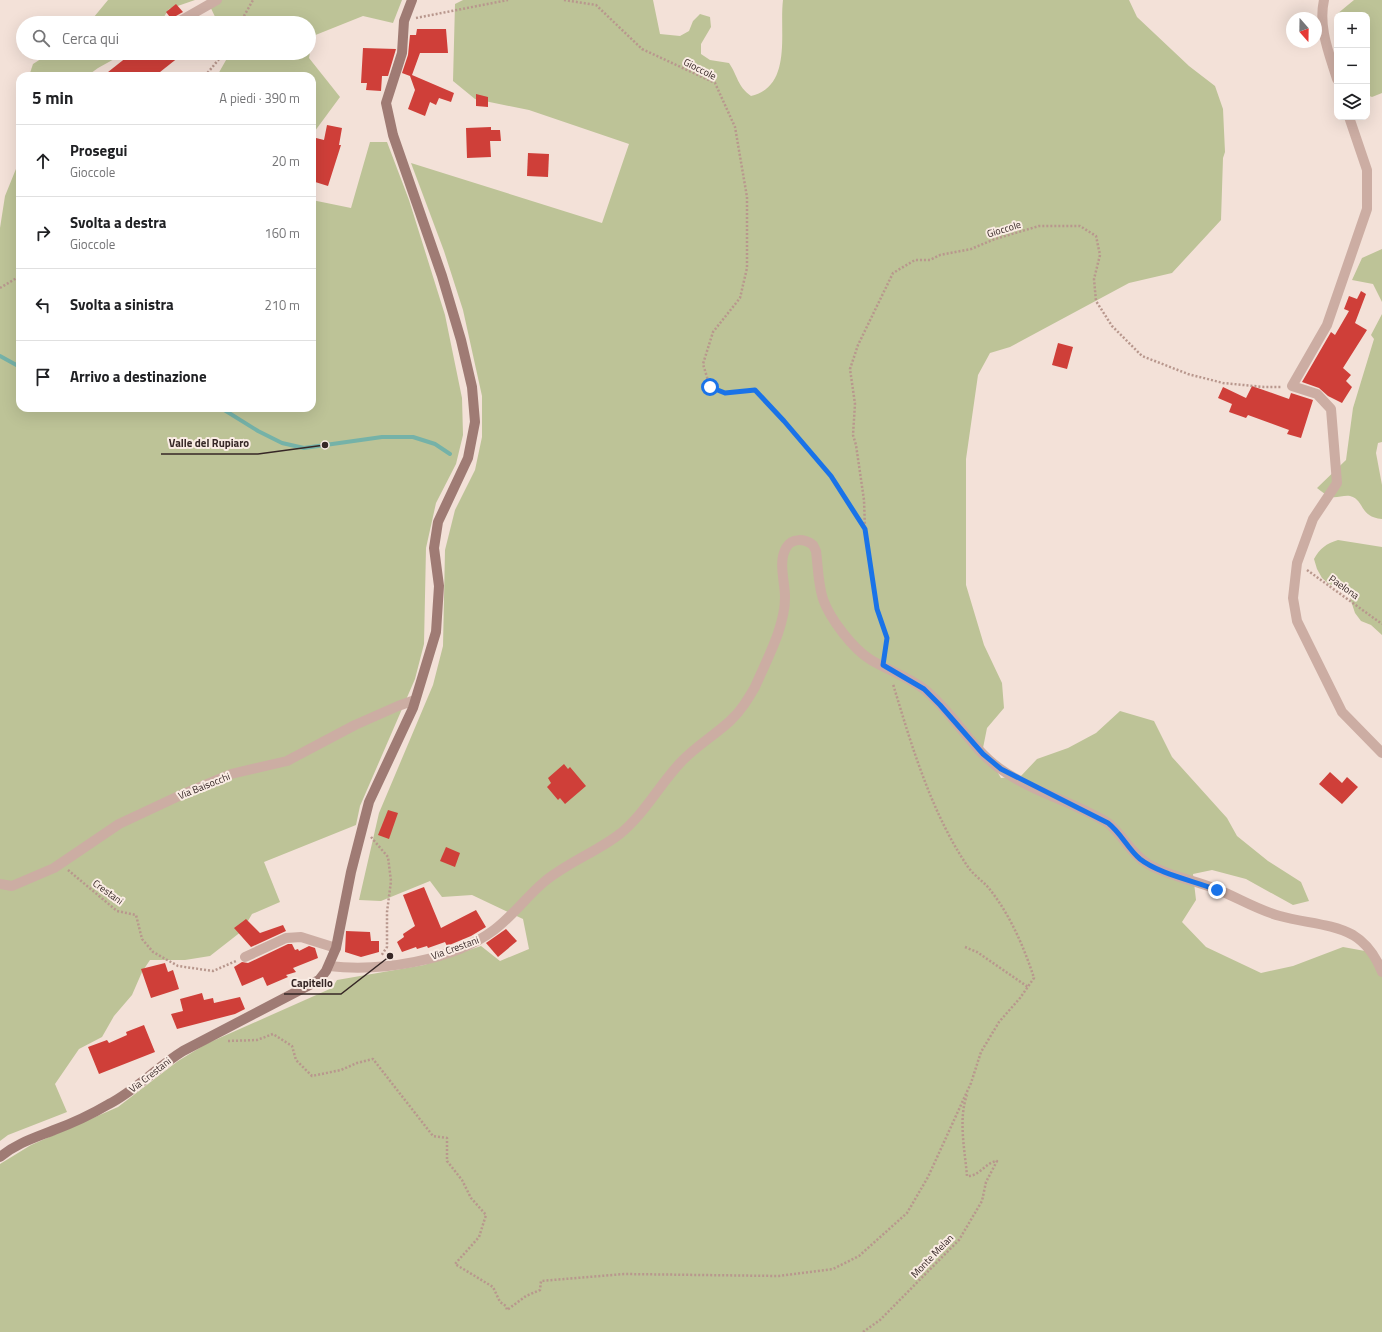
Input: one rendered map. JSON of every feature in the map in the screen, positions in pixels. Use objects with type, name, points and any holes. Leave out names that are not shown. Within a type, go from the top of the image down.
[{"type":"street","points":[[189,16],[217,0]]},
{"type":"street","name":"Via Crestani","points":[[0,1157],[24,1141],[93,1113],[120,1098],[165,1062],[183,1051],[319,980],[329,966],[336,948],[351,872],[369,802],[415,700],[436,632],[439,586],[434,548],[438,522],[468,458],[475,422],[472,387],[461,340],[442,276],[393,135],[386,103],[402,53],[404,21],[412,0]]},
{"type":"street","points":[[1324,0],[1322,12],[1325,43],[1334,70]]},
{"type":"street","points":[[1350,120],[1367,170],[1367,209],[1327,325],[1292,386],[1317,394],[1331,409],[1337,483],[1313,519],[1297,563],[1293,598],[1297,621],[1342,712],[1382,753]]},
{"type":"street","name":"Via Crestani","points":[[329,966],[360,968],[396,964],[429,958],[472,944],[496,929],[544,882],[608,842],[628,827],[683,760],[730,721],[745,705],[756,687],[782,618],[785,596],[783,562],[786,548],[796,540],[802,540],[813,545],[817,560],[821,591],[828,609],[850,642],[870,659],[883,665]]},
{"type":"street","points":[[883,665],[924,689],[983,754],[1001,769],[1108,823],[1121,836],[1135,854],[1148,864],[1217,890],[1272,914],[1347,933],[1368,947],[1378,962],[1382,972]]},
{"type":"street","name":"Via Baisocchi","points":[[0,884],[12,886],[54,868],[119,824],[176,797],[231,774],[287,761],[355,725],[415,700]]},
{"type":"street","points":[[245,956],[286,938],[300,937],[336,948]]},
{"type":"path","points":[[244,16],[253,0]]},
{"type":"path","points":[[404,21],[508,0]]},
{"type":"path","name":"Gioccole","points":[[564,0],[596,5],[642,49],[714,83],[735,127],[747,197],[747,268],[740,298],[713,332],[702,364],[710,387],[725,393],[755,390],[784,421],[831,476],[865,529]]},
{"type":"path","points":[[208,72],[218,60]]},
{"type":"path","name":"Gioccole","points":[[883,665],[887,638],[877,609],[865,529],[864,500],[856,444],[853,435],[855,404],[850,369],[858,345],[893,273],[915,260],[930,260],[940,255],[970,249],[995,239],[1039,226],[1080,226],[1096,236],[1100,256],[1094,279],[1096,301],[1112,326],[1142,356],[1188,374],[1223,383],[1264,387],[1292,386]]},
{"type":"path","points":[[0,288],[16,278]]},
{"type":"path","name":"Paelona","points":[[1297,563],[1382,624]]},
{"type":"path","points":[[221,1041],[257,1040],[273,1034],[292,1046],[296,1060],[312,1076],[341,1070],[357,1063],[373,1059],[433,1136],[447,1138],[447,1161],[462,1180],[471,1198],[486,1215],[479,1237],[455,1264],[493,1287],[500,1302],[506,1306],[507,1310],[526,1296],[540,1290],[541,1281],[559,1278],[624,1274],[779,1276],[833,1268],[859,1256],[907,1212],[928,1177],[971,1083],[981,1052],[999,1022],[1034,978],[1028,960],[1007,915],[988,887],[969,868],[937,812],[908,732],[891,677],[883,665]]},
{"type":"path","points":[[360,968],[381,956],[387,947],[387,912],[391,881],[388,858],[363,828]]},
{"type":"path","name":"Crestani","points":[[54,868],[69,870],[117,911],[136,915],[142,939],[153,952],[178,966],[213,971],[245,956]]},
{"type":"path","points":[[965,947],[977,952],[1028,987]]},
{"type":"path","name":"Monte Melan","points":[[864,1332],[880,1320],[949,1252],[959,1240],[982,1201],[986,1182],[997,1161],[992,1162],[986,1168],[971,1176],[967,1176],[964,1102],[971,1083]]},
{"type":"green space","points":[[108,0],[195,0],[169,9],[164,16],[95,16]]},
{"type":"green space","points":[[207,0],[402,0],[393,23],[363,16],[316,35],[316,16],[215,16]]},
{"type":"green space","points":[[463,0],[653,0],[660,34],[680,36],[689,31],[693,21],[700,14],[710,17],[711,27],[701,44],[701,54],[710,60],[729,63],[740,85],[751,96],[764,90],[773,81],[779,70],[782,42],[783,0],[1129,0],[1137,17],[1189,66],[1215,86],[1223,109],[1225,152],[1223,158],[1221,220],[1172,273],[1129,283],[1010,347],[990,353],[978,375],[966,459],[966,585],[984,645],[1002,683],[1004,708],[987,728],[983,748],[1001,778],[1021,776],[1037,759],[1068,748],[1096,733],[1120,711],[1154,721],[1172,757],[1227,818],[1237,836],[1268,861],[1301,882],[1309,901],[1293,905],[1246,879],[1212,870],[1193,874],[1196,900],[1182,922],[1206,947],[1261,973],[1293,966],[1343,947],[1365,951],[1382,971],[1382,1332],[0,1332],[0,1164],[31,1145],[118,1107],[178,1061],[206,1044],[332,988],[337,980],[424,965],[481,946],[500,961],[529,949],[523,919],[472,895],[442,897],[430,881],[381,901],[359,900],[379,813],[433,685],[443,646],[445,550],[455,510],[475,470],[482,437],[482,396],[463,310],[444,251],[411,163],[602,223],[629,144],[529,110],[475,99],[453,81],[455,4]]},
{"type":"green space","points":[[1354,0],[1382,0],[1382,93],[1372,97],[1370,96],[1370,12],[1339,12]]},
{"type":"green space","points":[[39,60],[112,60],[92,72],[30,72],[33,64]]},
{"type":"green space","points":[[226,60],[311,60],[340,97],[316,130],[316,72],[219,72]]},
{"type":"green space","points":[[370,142],[387,142],[409,200],[445,315],[462,398],[463,435],[456,464],[436,503],[426,548],[424,644],[415,679],[360,806],[356,825],[264,862],[280,902],[252,914],[242,931],[210,956],[185,960],[150,960],[142,972],[132,995],[114,1016],[102,1037],[79,1049],[55,1084],[67,1112],[8,1135],[0,1141],[0,228],[5,196],[16,169],[16,412],[316,412],[316,201],[351,208]]},
{"type":"green space","points":[[1382,249],[1382,302],[1373,284],[1352,280],[1362,258]]},
{"type":"green space","points":[[1382,314],[1382,442],[1378,443],[1376,453],[1382,485],[1382,519],[1369,515],[1355,498],[1350,496],[1331,497],[1317,488],[1346,460],[1353,408],[1374,339],[1371,335]]},
{"type":"green space","points":[[1338,540],[1382,547],[1382,635],[1371,625],[1361,621],[1355,613],[1348,592],[1329,584],[1322,578],[1317,569],[1314,559],[1321,549]]},
{"type":"building","points":[[176,4],[183,12],[176,16],[169,16],[166,12]]},
{"type":"building","points":[[417,29],[446,29],[448,53],[420,53],[412,75],[454,93],[451,102],[439,98],[436,105],[430,102],[425,116],[408,109],[415,90],[410,76],[402,73],[408,55],[410,35],[416,35]]},
{"type":"building","points":[[363,48],[396,49],[388,76],[382,76],[381,91],[366,90],[367,83],[361,83]]},
{"type":"building","points":[[123,60],[175,60],[160,72],[108,72]]},
{"type":"building","points":[[476,94],[488,97],[488,107],[476,106]]},
{"type":"building","points":[[327,125],[342,128],[339,145],[341,145],[328,186],[316,182],[316,138],[324,140]]},
{"type":"building","points":[[491,127],[491,130],[500,130],[501,141],[490,141],[491,157],[467,158],[466,128]]},
{"type":"building","points":[[528,153],[549,154],[548,177],[527,176]]},
{"type":"building","points":[[1361,291],[1366,294],[1355,323],[1367,330],[1343,368],[1351,375],[1346,381],[1352,387],[1342,403],[1328,396],[1319,388],[1302,382],[1331,332],[1335,335],[1349,311],[1344,309],[1349,296],[1357,299]]},
{"type":"building","points":[[1058,343],[1073,347],[1067,369],[1052,365]]},
{"type":"building","points":[[1252,386],[1289,399],[1291,393],[1313,400],[1301,438],[1287,434],[1289,430],[1248,415],[1246,418],[1229,412],[1232,404],[1218,398],[1223,387],[1246,398]]},
{"type":"building","points":[[564,764],[568,769],[570,767],[586,786],[565,804],[560,798],[558,800],[547,787],[551,783],[548,778]]},
{"type":"building","points":[[1330,772],[1342,783],[1347,777],[1358,787],[1342,804],[1319,784]]},
{"type":"building","points":[[388,810],[398,813],[389,839],[378,835]]},
{"type":"building","points":[[446,847],[460,853],[455,867],[440,861]]},
{"type":"building","points":[[424,887],[441,928],[476,910],[486,927],[471,936],[447,946],[445,942],[428,948],[427,946],[417,949],[416,947],[402,952],[397,942],[404,937],[403,934],[415,926],[403,895]]},
{"type":"building","points":[[246,919],[260,933],[283,925],[286,931],[251,947],[234,928]]},
{"type":"building","points":[[506,929],[517,941],[498,957],[486,943]]},
{"type":"building","points":[[346,931],[370,932],[371,941],[379,941],[379,952],[361,957],[345,952]]},
{"type":"building","points":[[288,944],[292,944],[295,950],[298,949],[299,951],[309,946],[315,948],[318,958],[293,968],[296,972],[286,975],[288,977],[267,986],[263,977],[242,986],[234,967],[242,962],[248,963]]},
{"type":"building","points":[[165,963],[168,972],[173,970],[179,989],[151,998],[141,969]]},
{"type":"building","points":[[202,993],[204,1000],[213,998],[214,1003],[240,997],[245,1009],[235,1014],[177,1029],[171,1014],[183,1011],[180,999]]},
{"type":"building","points":[[144,1025],[155,1052],[99,1074],[88,1047],[107,1040],[109,1043],[127,1035],[126,1032]]},
{"type":"waterway","points":[[0,356],[16,365]]},
{"type":"waterway","points":[[227,412],[258,431],[282,443],[304,448],[382,437],[413,437],[435,444],[450,454]]},
{"type":"place","name":"Valle del Rupiaro","points":[[325,445]]},
{"type":"place","name":"Capitello","points":[[390,956]]},
{"type":"route","points":[[710,387],[725,393],[755,390],[784,421],[831,476],[865,529],[877,609],[887,638],[886,656],[883,665],[924,689],[983,754],[1001,769],[1020,781],[1108,823],[1121,836],[1135,854],[1148,864],[1217,890]]}]
